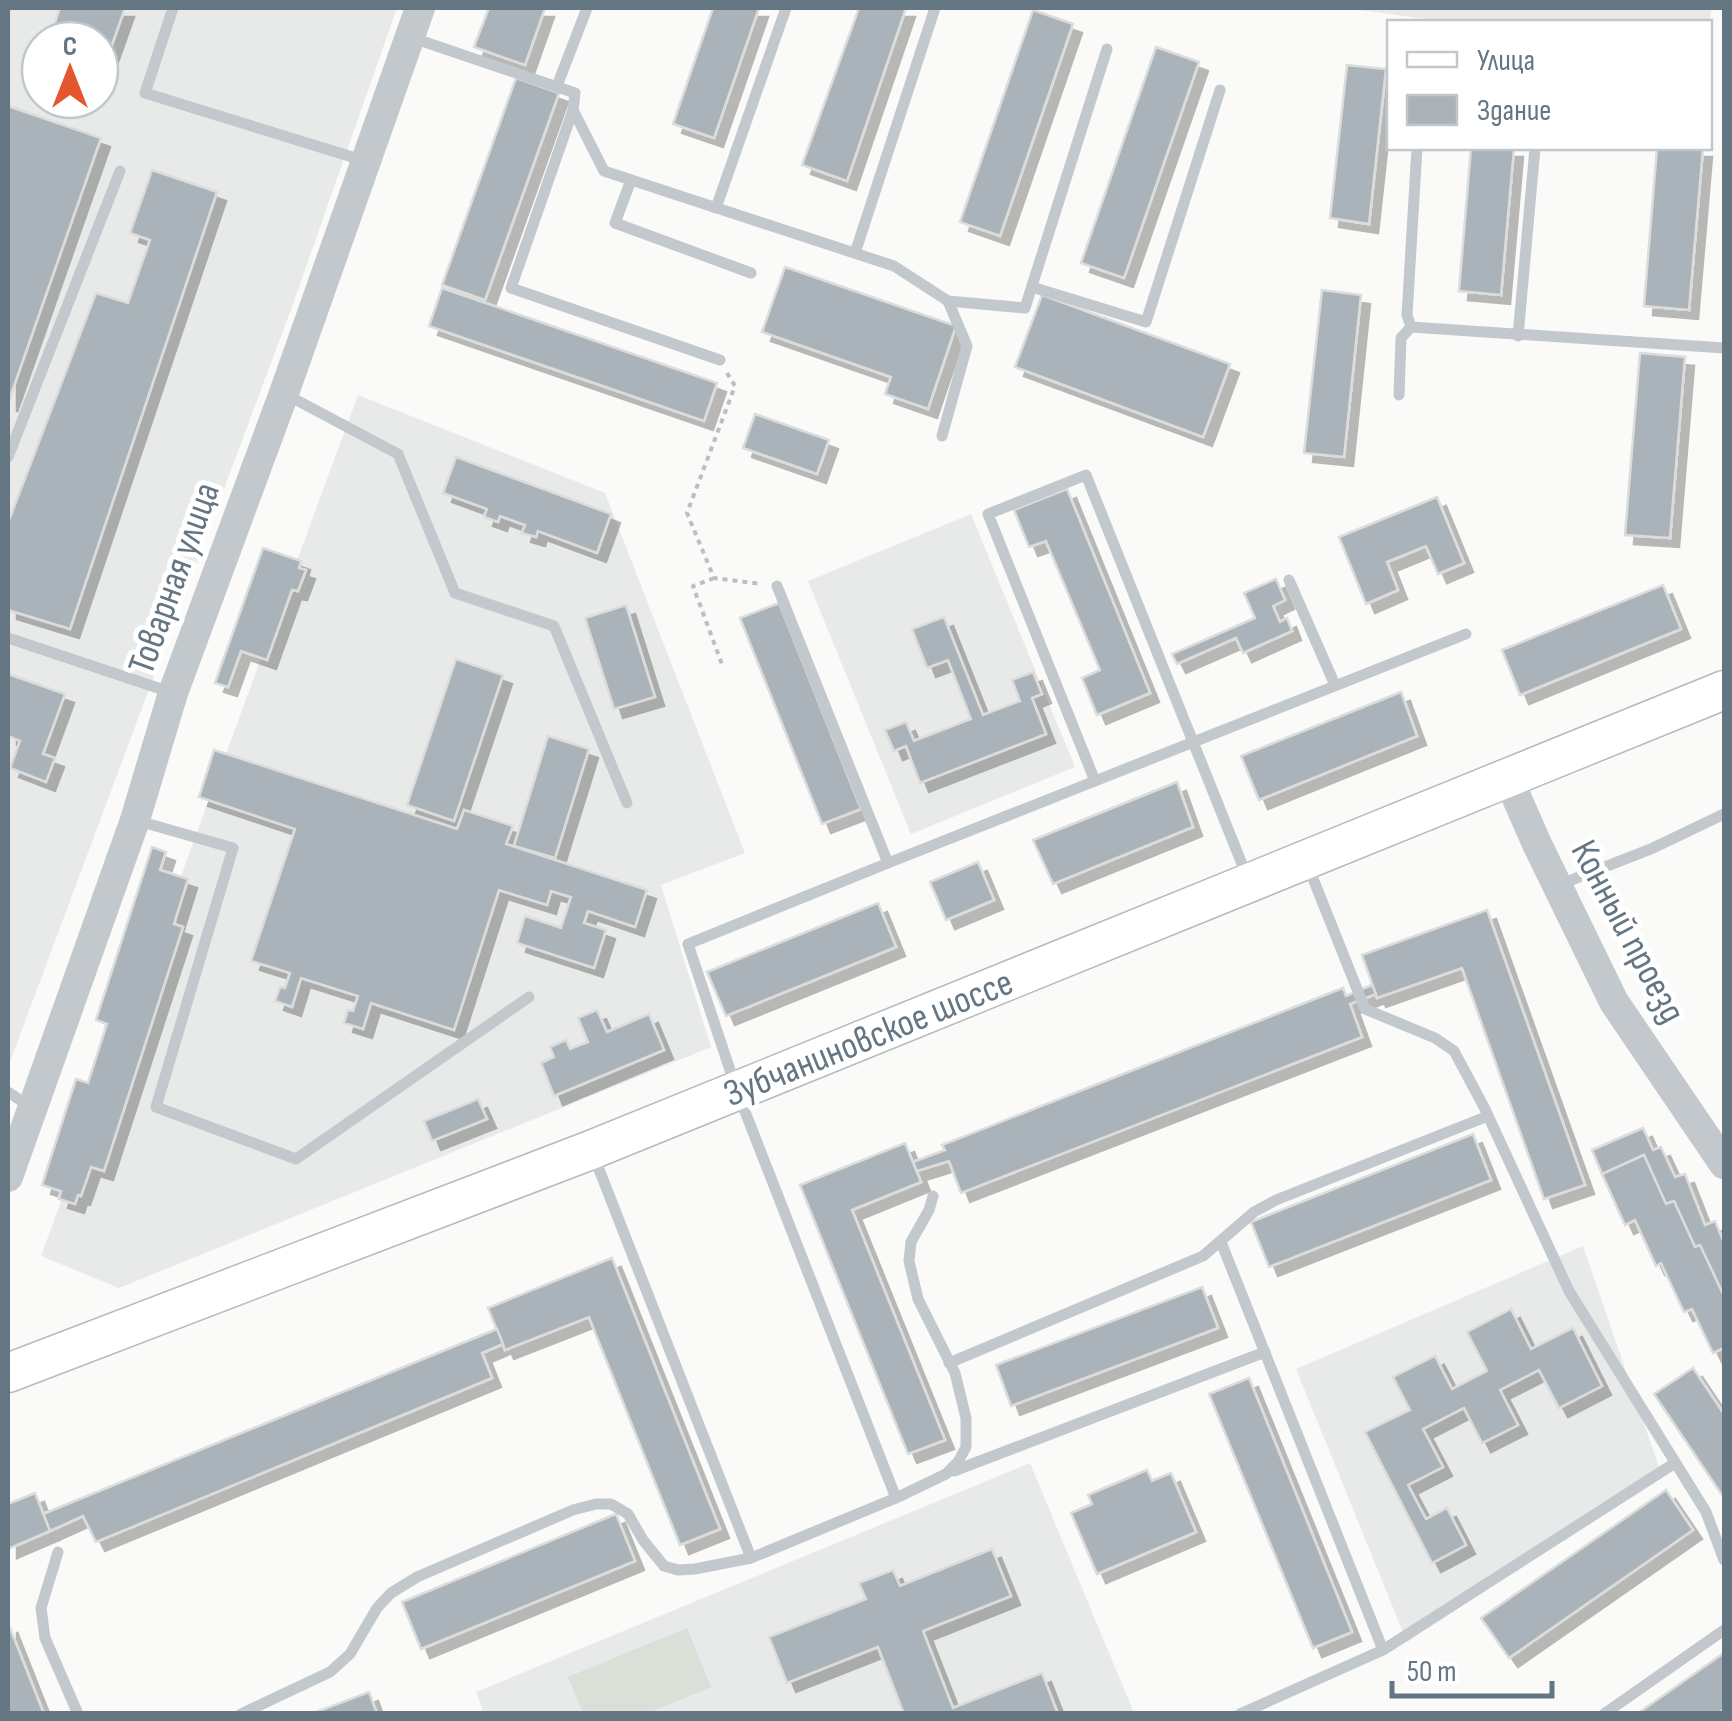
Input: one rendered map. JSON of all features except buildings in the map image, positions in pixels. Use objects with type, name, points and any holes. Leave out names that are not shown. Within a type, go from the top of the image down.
[{"type":"main road","name":"Зубчаниновское шоссе","points":[[8,1373],[591,1150],[1724,690]]},
{"type":"street","name":"Товарная улица","points":[[8,1178],[20,1100],[135,820],[173,693],[416,22]]},
{"type":"street","name":"Конный проезд","points":[[1508,778],[1614,1002],[1724,1164]]},
{"type":"lane","points":[[172,8],[146,93],[366,162]]},
{"type":"lane","points":[[556,86],[587,8]]},
{"type":"lane","points":[[716,208],[786,8]]},
{"type":"lane","points":[[855,253],[935,8]]},
{"type":"lane","points":[[416,22],[575,92],[573,110],[510,288],[720,360]]},
{"type":"lane","points":[[573,110],[604,171],[894,266],[948,302],[1025,308],[1107,49]]},
{"type":"lane","points":[[1032,286],[1146,322],[1220,90]]},
{"type":"lane","points":[[1411,327],[1408,315],[1417,150]]},
{"type":"lane","points":[[1518,336],[1534,150]]},
{"type":"lane","points":[[8,458],[120,171]]},
{"type":"lane","points":[[630,180],[614,223],[751,273]]},
{"type":"lane","points":[[942,436],[967,346],[948,302]]},
{"type":"lane","points":[[1411,327],[1724,348]]},
{"type":"lane","points":[[1399,395],[1402,338],[1411,327]]},
{"type":"lane","points":[[284,393],[398,454],[454,593],[554,626],[627,803]]},
{"type":"lane","points":[[1095,781],[988,514],[1086,475],[1249,882]]},
{"type":"lane","points":[[1289,580],[1335,686]]},
{"type":"lane","points":[[777,586],[888,863]]},
{"type":"lane","points":[[896,1498],[737,1091],[688,944],[1466,634]]},
{"type":"lane","points":[[8,638],[173,693]]},
{"type":"lane","points":[[1558,885],[1653,848],[1724,814]]},
{"type":"lane","points":[[135,820],[233,848],[156,1107],[296,1159],[529,998]]},
{"type":"lane","points":[[1306,860],[1366,1009],[1436,1038],[1454,1050],[1569,1291],[1706,1512],[1724,1560]]},
{"type":"lane","points":[[949,1363],[1203,1256],[1254,1212],[1276,1200],[1488,1116]]},
{"type":"lane","points":[[591,1150],[752,1558]]},
{"type":"lane","points":[[933,1196],[911,1242],[909,1261],[918,1299],[955,1373],[966,1418],[966,1447],[946,1474]]},
{"type":"lane","points":[[1221,1242],[1382,1650]]},
{"type":"lane","points":[[240,1714],[330,1672],[350,1654],[390,1593],[417,1577],[573,1510],[611,1504],[628,1514],[642,1540],[664,1566],[678,1570],[752,1558],[946,1474],[1265,1352]]},
{"type":"lane","points":[[1240,1714],[1264,1708],[1382,1650],[1675,1463]]},
{"type":"lane","points":[[58,1552],[40,1608],[45,1638],[78,1714]]},
{"type":"lane","points":[[1604,1714],[1724,1630]]},
{"type":"path","points":[[714,578],[687,513],[736,386],[720,360]]},
{"type":"path","points":[[723,667],[693,586],[714,578],[777,586]]},
{"type":"shaded area","points":[[8,8],[397,8],[293,304],[8,1067]]},
{"type":"shaded area","points":[[1345,8],[1711,8],[1710,20],[1434,20]]},
{"type":"shaded area","points":[[358,395],[605,493],[745,853],[661,885],[711,1047],[119,1288],[41,1256]]},
{"type":"shaded area","points":[[971,514],[1075,767],[911,834],[808,581]]},
{"type":"shaded area","points":[[1583,1246],[1659,1467],[1407,1642],[1296,1369]]},
{"type":"shaded area","points":[[1030,1463],[1134,1713],[484,1714],[476,1692]]},
{"type":"shaded area","points":[[687,1628],[711,1687],[648,1713],[583,1713],[568,1677]]}]
